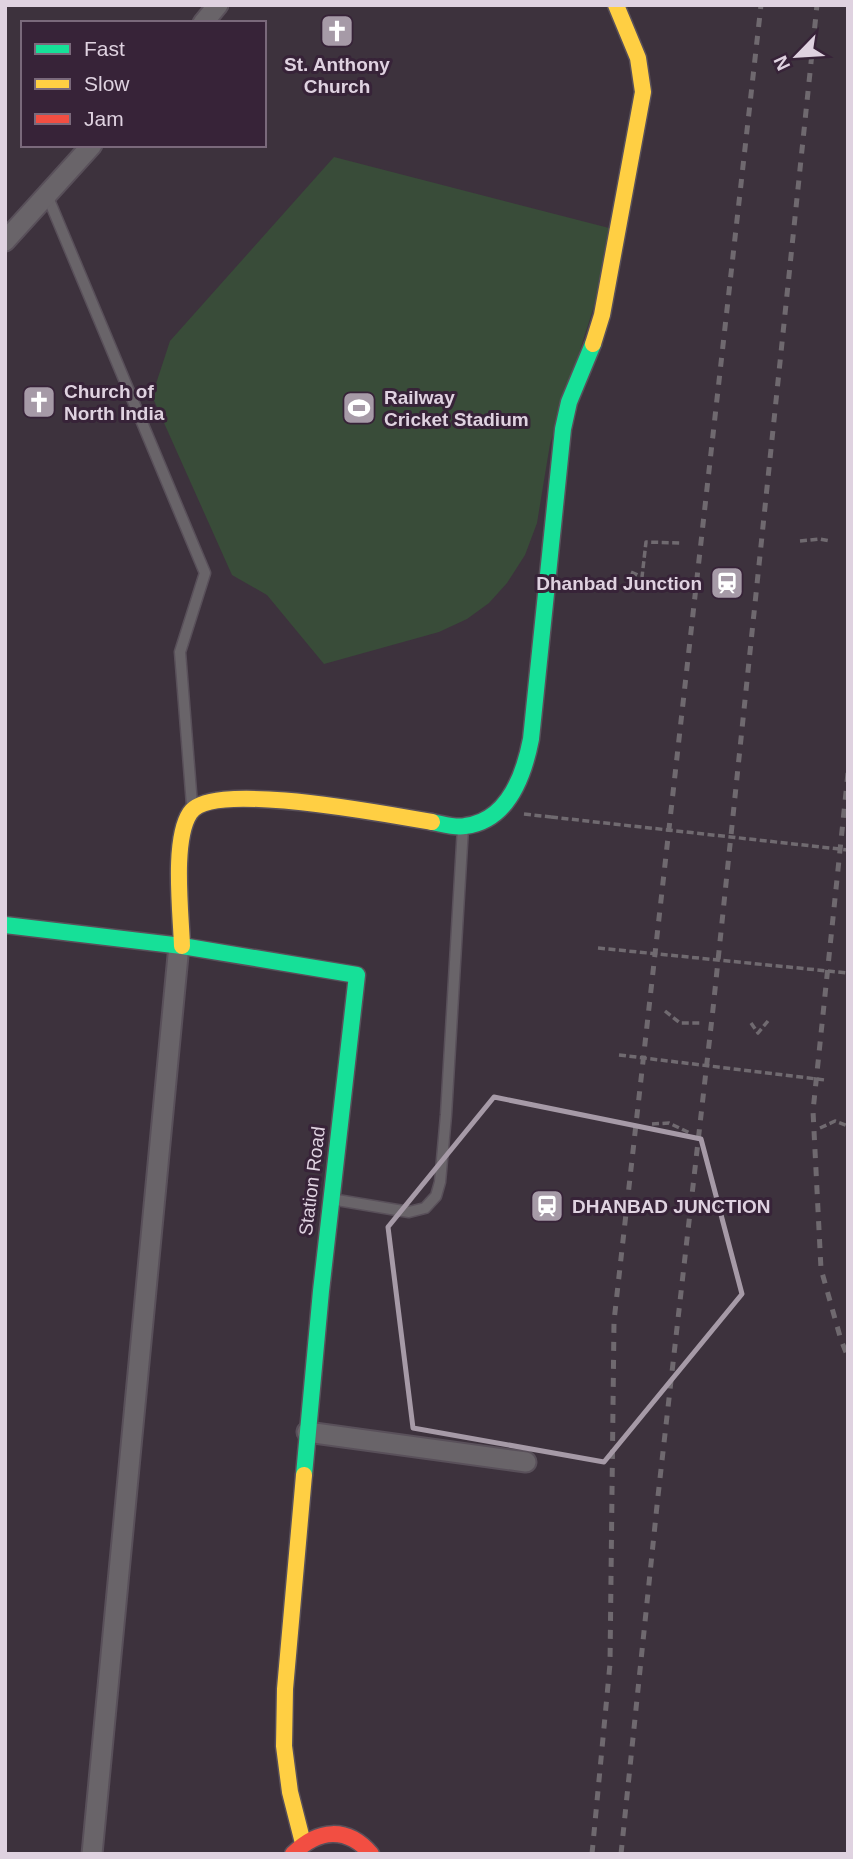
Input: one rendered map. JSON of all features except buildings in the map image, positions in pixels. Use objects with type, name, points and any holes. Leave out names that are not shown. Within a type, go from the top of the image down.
[{"type":"main road","points":[[180,945],[180,851],[187,817],[192,809],[204,802],[218,799],[275,801],[342,807],[463,827],[480,822],[506,802],[523,774],[529,752],[563,429],[569,402],[588,361],[602,315],[643,92],[636,54],[616,5]]},
{"type":"main road","name":"Station Road","points":[[5,925],[180,945],[357,975],[330,1199],[285,1689],[284,1746],[298,1849]]},
{"type":"main road","points":[[298,1849],[324,1833],[348,1836],[391,1854]]},
{"type":"main road","points":[[348,1836],[359,1841],[371,1854]]},
{"type":"street","points":[[205,21],[218,5]]},
{"type":"street","points":[[5,241],[90,147]]},
{"type":"street","points":[[92,1854],[180,945]]},
{"type":"street","points":[[307,1432],[526,1462]]},
{"type":"lane","points":[[47,194],[205,573],[180,652],[192,809]]},
{"type":"lane","points":[[330,1199],[408,1212],[425,1208],[436,1196],[446,1115],[463,827]]},
{"type":"path","points":[[800,541],[830,541]]},
{"type":"path","points":[[631,572],[642,577],[646,542],[680,543]]},
{"type":"path","points":[[524,814],[848,850]]},
{"type":"path","points":[[598,948],[848,974]]},
{"type":"path","points":[[665,1011],[680,1023],[702,1023]]},
{"type":"path","points":[[751,1023],[758,1033],[768,1021]]},
{"type":"path","points":[[619,1055],[825,1080]]},
{"type":"path","points":[[820,1128],[835,1121],[848,1126]]},
{"type":"path","points":[[652,1124],[669,1123],[690,1133]]},
{"type":"highlighted area","points":[[494,1097],[701,1139],[742,1294],[604,1462],[413,1428],[388,1227]]},
{"type":"green space","name":"Railway Cricket Stadium","points":[[334,157],[609,228],[596,300],[550,444],[537,523],[525,555],[507,583],[489,603],[467,619],[439,632],[324,664],[267,595],[232,575],[152,396],[170,341]]},
{"type":"railway","points":[[592,1854],[610,1664],[614,1321],[761,5]]},
{"type":"railway","points":[[621,1854],[713,1009],[817,5]]},
{"type":"railway","points":[[848,773],[813,1111],[821,1269],[848,1357]]},
{"type":"traffic: fast","points":[[432,822],[461,826],[480,822],[492,815],[512,794],[524,767],[531,739],[563,429],[569,402],[593,344]]},
{"type":"traffic: fast","points":[[5,925],[182,946],[357,975],[321,1291],[304,1475]]},
{"type":"traffic: slow","points":[[593,344],[602,315],[643,92],[638,58],[616,5]]},
{"type":"traffic: slow","points":[[182,946],[179,877],[181,841],[190,813],[205,803],[232,799],[266,799],[432,822]]},
{"type":"traffic: slow","points":[[303,1843],[290,1792],[284,1746],[285,1689],[304,1475]]},
{"type":"traffic: jam","points":[[293,1854],[312,1840],[332,1834],[352,1839],[371,1854]]},
{"type":"place","name":"St. Anthony Church","points":[[337,31]]},
{"type":"place","name":"Church of North India","points":[[39,402]]},
{"type":"place","name":"Railway Cricket Stadium","points":[[359,408]]},
{"type":"place","name":"Dhanbad Junction","points":[[727,583]]},
{"type":"place","name":"DHANBAD JUNCTION","points":[[547,1206]]}]
